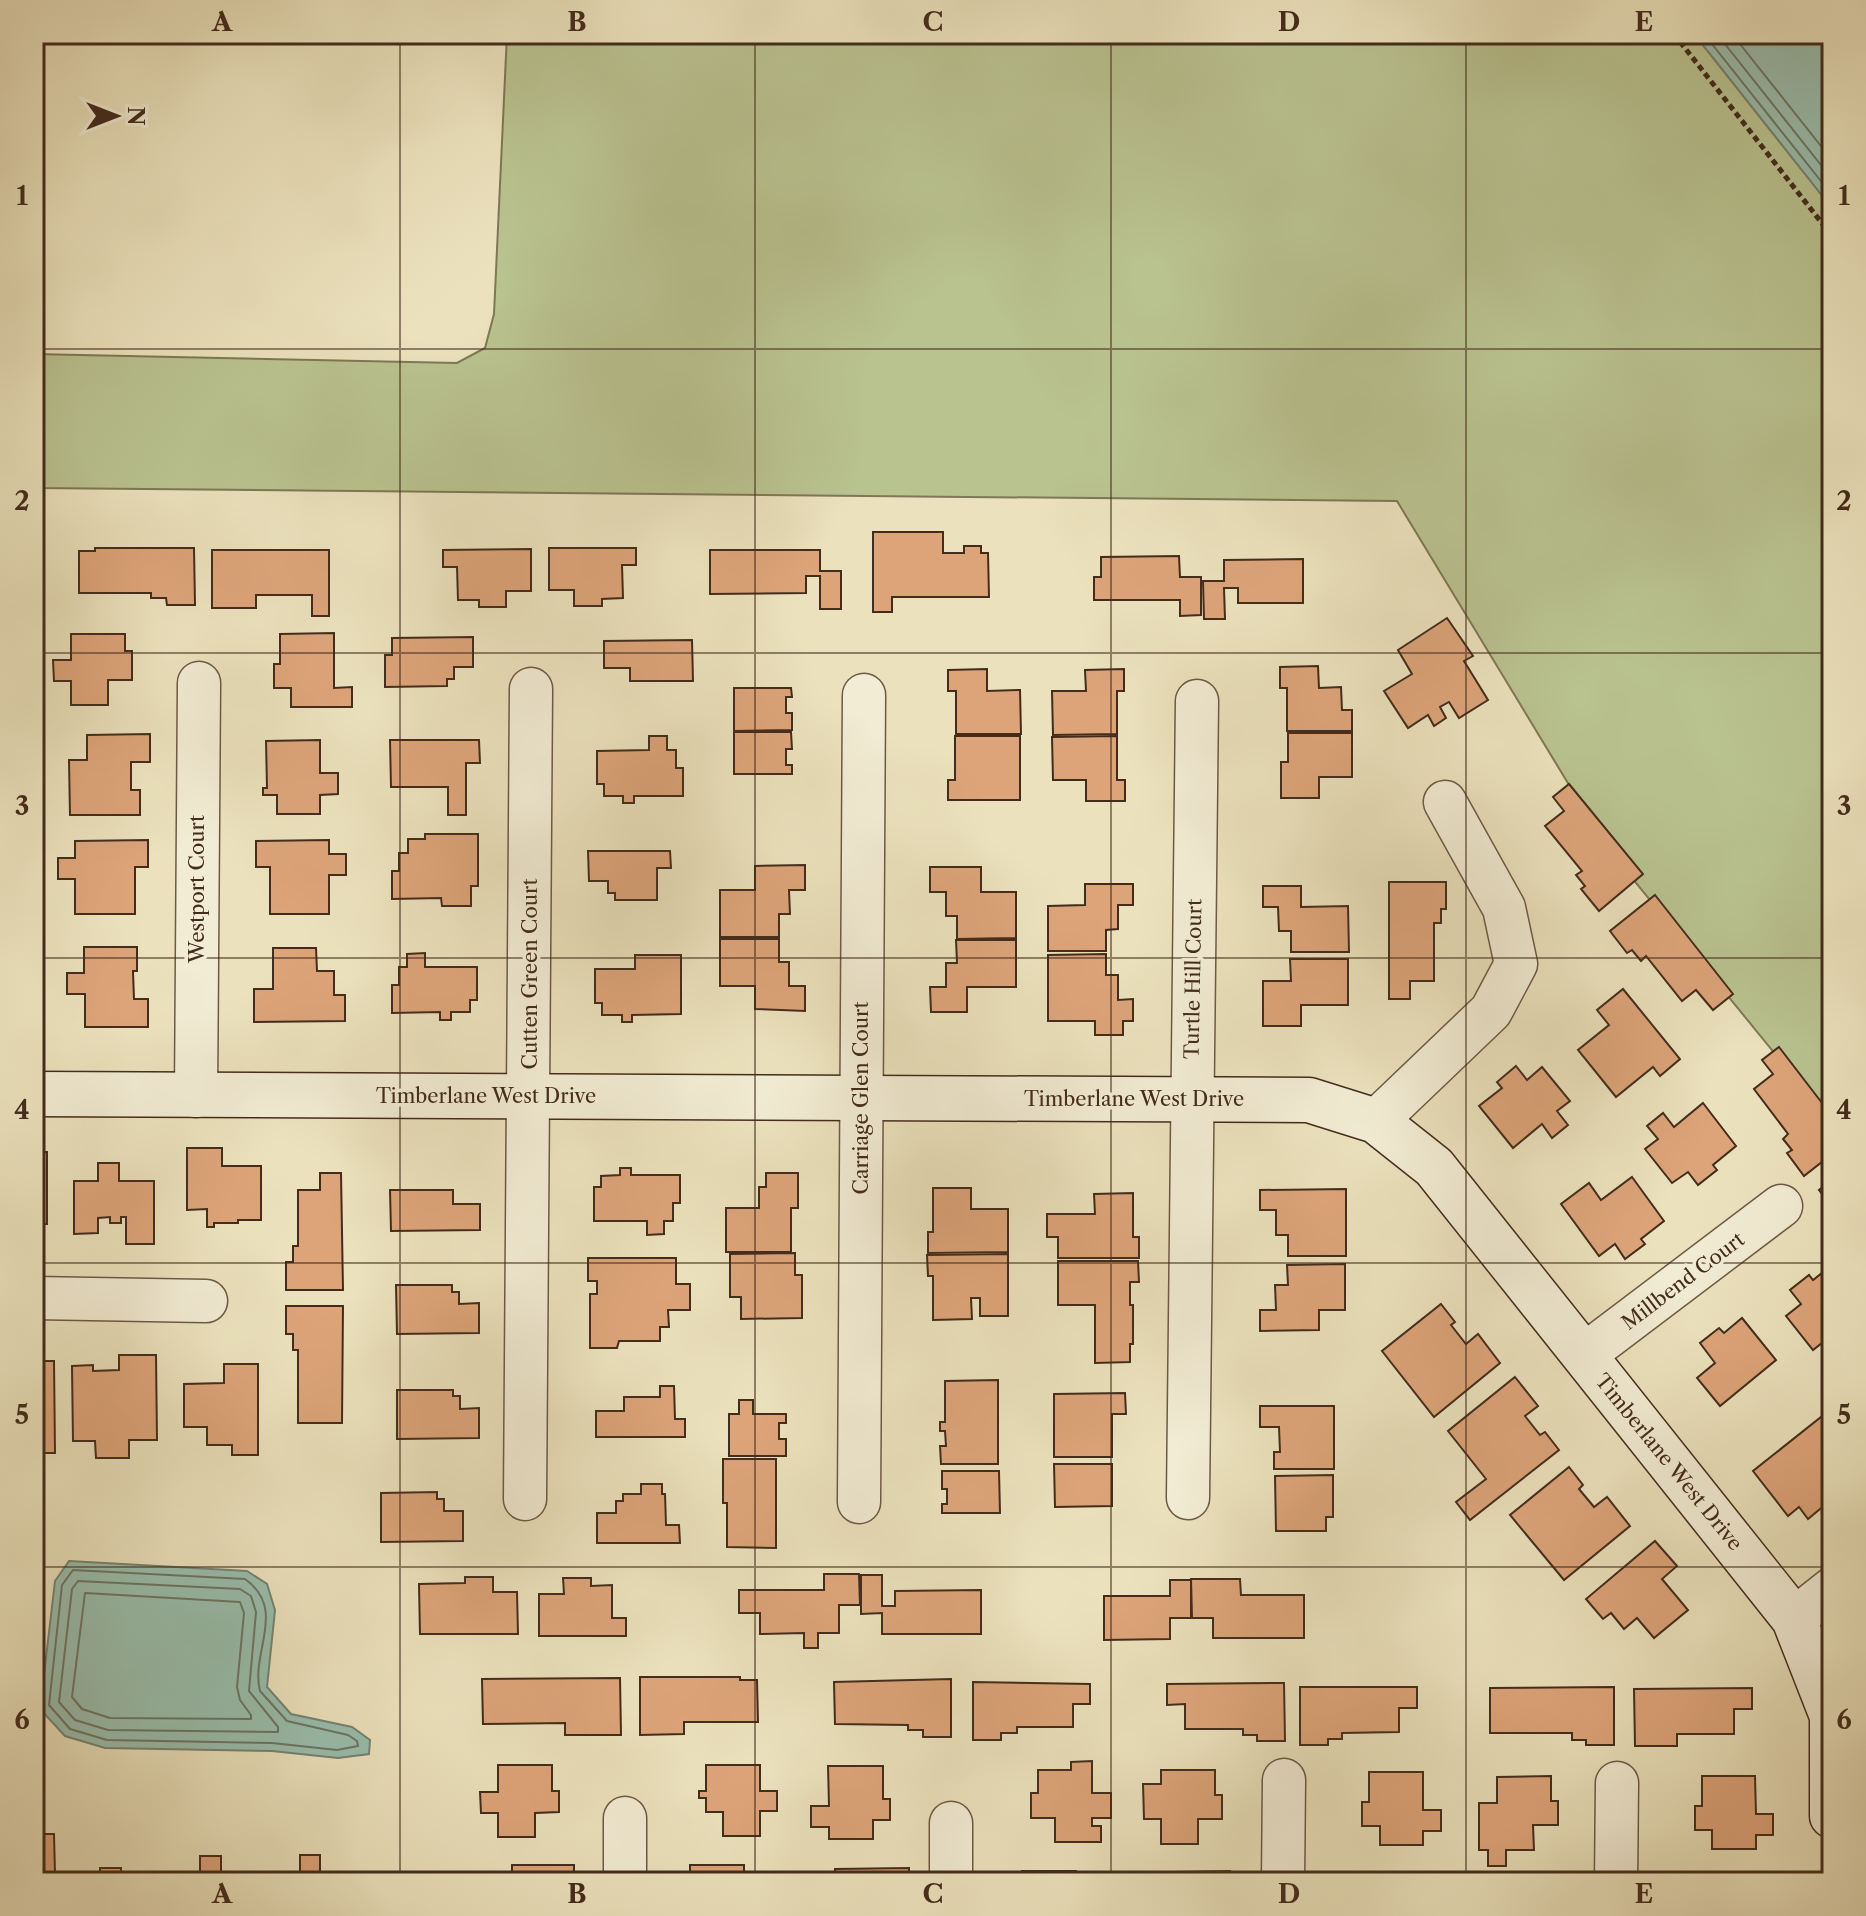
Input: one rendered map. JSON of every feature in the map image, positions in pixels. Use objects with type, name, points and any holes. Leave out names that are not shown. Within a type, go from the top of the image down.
[{"type":"street","name":"Westport Court","points":[[196,1096],[199,683]]},
{"type":"street","name":"Cutten Green Court","points":[[525,1499],[531,689]]},
{"type":"street","name":"Carriage Glen Court","points":[[859,1502],[864,695]]},
{"type":"street","name":"Turtle Hill Court","points":[[1188,1498],[1197,701]]},
{"type":"street","points":[[1376,1121],[1491,1011],[1516,964],[1504,908],[1445,802]]},
{"type":"street","name":"Timberlane West Drive","points":[[34,1094],[1309,1100],[1376,1121],[1434,1167],[1794,1619],[1832,1716],[1832,1816]]},
{"type":"street","name":"Millbend Court","points":[[1584,1355],[1781,1206]]},
{"type":"street","points":[[34,1298],[206,1301]]},
{"type":"street","points":[[1794,1619],[1832,1589]]},
{"type":"street","points":[[1283,1882],[1284,1780]]},
{"type":"street","points":[[1616,1882],[1617,1783]]},
{"type":"street","points":[[625,1818],[625,1882]]},
{"type":"street","points":[[951,1823],[951,1882]]},
{"type":"path","points":[[1674,34],[1832,236]]},
{"type":"shaded area","points":[[507,34],[1694,34],[1832,208],[1832,1124],[1606,846],[1397,501],[34,488],[34,354],[457,363],[485,348],[494,314]]},
{"type":"water","points":[[1694,34],[1832,34],[1832,208],[1707,50]]},
{"type":"water","points":[[69,1561],[247,1571],[267,1584],[275,1610],[267,1687],[291,1714],[352,1727],[370,1740],[369,1754],[338,1758],[272,1751],[105,1748],[65,1736],[40,1709],[55,1581]]},
{"type":"building","points":[[873,532],[943,532],[943,553],[964,553],[964,546],[981,546],[981,553],[988,553],[989,597],[892,597],[892,612],[873,612]]},
{"type":"building","points":[[95,548],[194,548],[195,605],[167,605],[166,598],[151,598],[151,593],[79,593],[79,551],[95,551]]},
{"type":"building","points":[[549,548],[636,548],[636,565],[622,565],[623,598],[602,599],[602,606],[574,606],[574,590],[549,590]]},
{"type":"building","points":[[531,549],[531,591],[506,591],[506,607],[479,607],[479,600],[458,600],[457,567],[443,567],[443,550]]},
{"type":"building","points":[[212,550],[329,550],[329,616],[312,616],[312,595],[256,595],[256,608],[212,608]]},
{"type":"building","points":[[710,550],[820,550],[820,571],[841,571],[841,609],[820,609],[820,576],[806,576],[806,593],[710,594]]},
{"type":"building","points":[[1179,556],[1180,577],[1201,577],[1201,615],[1180,616],[1180,600],[1094,600],[1094,577],[1101,577],[1101,557]]},
{"type":"building","points":[[1303,559],[1303,603],[1238,603],[1238,588],[1224,588],[1225,619],[1204,619],[1203,581],[1224,581],[1224,560]]},
{"type":"building","points":[[1447,618],[1473,656],[1464,661],[1488,700],[1459,718],[1449,702],[1440,707],[1446,718],[1434,726],[1428,715],[1408,728],[1384,691],[1412,674],[1398,650]]},
{"type":"building","points":[[334,633],[334,688],[352,687],[352,707],[291,707],[291,688],[274,688],[274,664],[280,664],[280,634]]},
{"type":"building","points":[[71,634],[125,634],[125,651],[132,651],[132,680],[108,680],[108,705],[71,705],[71,681],[54,681],[53,660],[71,660]]},
{"type":"building","points":[[473,637],[473,667],[454,667],[454,679],[447,679],[447,686],[385,687],[385,655],[392,655],[392,638]]},
{"type":"building","points":[[692,640],[693,681],[630,681],[630,668],[604,668],[604,641]]},
{"type":"building","points":[[1318,666],[1319,688],[1341,687],[1342,710],[1352,710],[1352,731],[1287,731],[1287,688],[1280,688],[1280,667]]},
{"type":"building","points":[[987,669],[987,691],[1020,690],[1021,734],[956,734],[956,691],[948,691],[948,670]]},
{"type":"building","points":[[1124,669],[1124,691],[1117,691],[1117,734],[1053,735],[1052,691],[1086,691],[1085,670]]},
{"type":"building","points":[[734,688],[791,688],[792,697],[786,697],[786,713],[792,713],[792,730],[734,731]]},
{"type":"building","points":[[734,732],[791,732],[792,749],[786,749],[786,765],[792,765],[792,774],[734,774]]},
{"type":"building","points":[[1288,733],[1352,733],[1352,777],[1319,777],[1319,798],[1281,798],[1281,762],[1288,762]]},
{"type":"building","points":[[150,734],[150,762],[131,762],[131,790],[140,790],[140,815],[70,815],[69,760],[87,760],[87,735]]},
{"type":"building","points":[[649,736],[667,736],[667,750],[676,750],[676,768],[683,768],[683,796],[634,796],[634,803],[623,803],[623,796],[604,796],[604,784],[597,784],[597,751],[649,750]]},
{"type":"building","points":[[955,736],[1020,736],[1020,800],[948,800],[948,780],[955,780]]},
{"type":"building","points":[[1117,736],[1117,780],[1125,780],[1125,801],[1086,801],[1086,780],[1053,780],[1052,737]]},
{"type":"building","points":[[320,740],[320,773],[338,773],[338,794],[320,795],[320,814],[277,814],[277,795],[263,795],[263,788],[267,788],[266,741]]},
{"type":"building","points":[[390,740],[479,740],[480,763],[466,763],[466,815],[448,815],[448,787],[391,787]]},
{"type":"building","points":[[1569,784],[1643,874],[1599,911],[1581,889],[1585,886],[1576,875],[1582,871],[1545,826],[1564,811],[1553,797]]},
{"type":"building","points":[[425,834],[478,834],[478,886],[471,886],[471,906],[442,906],[441,898],[392,899],[392,871],[399,871],[399,853],[408,853],[408,839],[425,839]]},
{"type":"building","points":[[148,840],[148,867],[135,867],[135,914],[75,914],[75,879],[58,879],[58,858],[75,858],[75,841]]},
{"type":"building","points":[[329,840],[329,854],[346,854],[346,875],[329,875],[329,914],[270,914],[270,867],[256,867],[256,841]]},
{"type":"building","points":[[588,851],[670,851],[671,868],[657,868],[657,900],[615,900],[615,893],[608,893],[608,881],[589,881]]},
{"type":"building","points":[[805,865],[805,890],[789,890],[790,914],[779,914],[779,937],[720,937],[720,890],[755,890],[755,866]]},
{"type":"building","points":[[930,867],[981,867],[981,892],[1016,892],[1016,938],[957,939],[957,916],[946,916],[946,892],[930,892]]},
{"type":"building","points":[[1389,882],[1446,882],[1446,909],[1441,909],[1441,923],[1434,923],[1434,981],[1410,981],[1410,999],[1389,999]]},
{"type":"building","points":[[1085,884],[1133,884],[1133,905],[1118,905],[1118,929],[1106,930],[1106,951],[1048,951],[1048,906],[1085,905]]},
{"type":"building","points":[[1263,886],[1301,886],[1301,907],[1348,906],[1349,952],[1291,952],[1291,931],[1279,931],[1278,907],[1263,907]]},
{"type":"building","points":[[1655,895],[1733,994],[1713,1010],[1696,990],[1682,1001],[1646,956],[1641,961],[1632,950],[1627,953],[1610,931]]},
{"type":"building","points":[[720,939],[779,939],[779,962],[789,962],[789,986],[805,986],[805,1011],[755,1009],[755,986],[720,986]]},
{"type":"building","points":[[956,940],[1016,940],[1016,987],[967,987],[967,1012],[931,1012],[930,987],[946,987],[946,963],[957,963]]},
{"type":"building","points":[[84,947],[137,947],[137,971],[133,971],[134,999],[148,999],[148,1027],[85,1027],[85,994],[67,994],[67,973],[84,973]]},
{"type":"building","points":[[273,948],[316,948],[317,971],[334,971],[334,995],[345,995],[345,1021],[254,1022],[254,989],[273,989]]},
{"type":"building","points":[[425,953],[425,967],[477,967],[477,1000],[470,1000],[470,1012],[451,1012],[451,1020],[440,1020],[440,1012],[392,1013],[392,985],[399,985],[399,967],[407,967],[407,954]]},
{"type":"building","points":[[1106,954],[1106,975],[1118,975],[1118,1000],[1133,999],[1133,1021],[1123,1021],[1123,1035],[1095,1035],[1095,1021],[1048,1021],[1048,955]]},
{"type":"building","points":[[635,955],[681,955],[681,1014],[632,1015],[632,1022],[622,1022],[622,1015],[602,1015],[602,1003],[595,1003],[595,969],[635,969]]},
{"type":"building","points":[[1290,959],[1348,959],[1348,1005],[1301,1005],[1301,1026],[1263,1026],[1263,981],[1291,981]]},
{"type":"building","points":[[1623,989],[1680,1059],[1660,1076],[1653,1067],[1616,1097],[1578,1050],[1609,1025],[1597,1010]]},
{"type":"building","points":[[1779,1047],[1832,1116],[1832,1154],[1804,1176],[1787,1153],[1792,1150],[1783,1139],[1788,1134],[1754,1089],[1773,1074],[1762,1060]]},
{"type":"building","points":[[1516,1066],[1527,1080],[1542,1067],[1570,1101],[1557,1111],[1568,1125],[1552,1138],[1542,1124],[1513,1148],[1479,1106],[1502,1088],[1497,1082]]},
{"type":"building","points":[[1703,1103],[1736,1146],[1713,1165],[1717,1170],[1698,1185],[1688,1172],[1672,1183],[1645,1149],[1658,1139],[1647,1126],[1663,1113],[1674,1127]]},
{"type":"building","points":[[187,1148],[222,1148],[222,1166],[261,1166],[261,1220],[214,1223],[214,1227],[207,1227],[207,1209],[187,1210]]},
{"type":"building","points":[[34,1152],[47,1152],[47,1224],[34,1224]]},
{"type":"building","points":[[98,1163],[119,1163],[119,1181],[154,1181],[154,1244],[126,1244],[126,1217],[121,1217],[121,1223],[110,1223],[110,1217],[98,1218],[98,1233],[74,1234],[74,1181],[98,1181]]},
{"type":"building","points":[[620,1168],[631,1168],[631,1175],[680,1175],[680,1203],[673,1203],[673,1221],[664,1221],[664,1234],[647,1235],[647,1221],[594,1221],[594,1187],[601,1187],[601,1176],[620,1175]]},
{"type":"building","points":[[320,1173],[341,1173],[343,1290],[286,1290],[286,1262],[293,1262],[293,1246],[298,1246],[298,1190],[320,1190]]},
{"type":"building","points":[[766,1173],[798,1173],[798,1208],[791,1208],[791,1252],[726,1252],[726,1208],[759,1208],[759,1187],[766,1187]]},
{"type":"building","points":[[1632,1177],[1664,1221],[1641,1239],[1645,1244],[1625,1259],[1615,1244],[1599,1256],[1561,1204],[1589,1183],[1601,1200]]},
{"type":"building","points":[[1832,1180],[1832,1208],[1819,1190]]},
{"type":"building","points":[[933,1188],[971,1188],[971,1209],[1008,1209],[1008,1252],[928,1253],[928,1232],[933,1232]]},
{"type":"building","points":[[1346,1189],[1346,1256],[1288,1256],[1288,1235],[1276,1235],[1276,1210],[1260,1210],[1260,1190]]},
{"type":"building","points":[[390,1190],[453,1190],[453,1204],[480,1204],[480,1230],[391,1231]]},
{"type":"building","points":[[1133,1193],[1133,1237],[1139,1237],[1139,1258],[1058,1258],[1058,1237],[1047,1237],[1047,1214],[1095,1214],[1094,1194]]},
{"type":"building","points":[[795,1253],[795,1275],[802,1275],[802,1318],[741,1319],[741,1297],[730,1297],[730,1254]]},
{"type":"building","points":[[1008,1254],[1008,1316],[980,1316],[980,1298],[971,1298],[972,1319],[933,1320],[933,1276],[928,1276],[927,1255]]},
{"type":"building","points":[[588,1258],[676,1258],[676,1284],[690,1284],[690,1310],[668,1310],[669,1327],[660,1327],[660,1341],[619,1341],[617,1348],[590,1348],[590,1294],[597,1294],[597,1281],[588,1281]]},
{"type":"building","points":[[1058,1261],[1138,1261],[1139,1282],[1130,1282],[1133,1344],[1130,1344],[1130,1362],[1095,1363],[1095,1305],[1058,1305]]},
{"type":"building","points":[[1345,1264],[1345,1310],[1319,1310],[1319,1330],[1260,1331],[1260,1310],[1276,1310],[1275,1285],[1288,1285],[1287,1265]]},
{"type":"building","points":[[1832,1265],[1832,1335],[1813,1350],[1786,1316],[1801,1304],[1790,1290],[1809,1275],[1813,1280]]},
{"type":"building","points":[[396,1285],[452,1285],[452,1292],[459,1292],[459,1304],[479,1303],[479,1333],[397,1334]]},
{"type":"building","points":[[1441,1304],[1455,1322],[1451,1325],[1466,1344],[1478,1334],[1500,1363],[1434,1417],[1382,1351]]},
{"type":"building","points":[[286,1306],[343,1306],[342,1423],[298,1423],[298,1350],[293,1350],[293,1334],[286,1334]]},
{"type":"building","points":[[1742,1318],[1776,1360],[1720,1406],[1697,1378],[1715,1363],[1700,1343],[1719,1328],[1724,1333]]},
{"type":"building","points":[[119,1355],[156,1355],[157,1440],[129,1440],[129,1458],[96,1458],[95,1441],[73,1441],[72,1366],[93,1365],[93,1371],[119,1370]]},
{"type":"building","points":[[34,1361],[54,1361],[55,1453],[34,1453]]},
{"type":"building","points":[[224,1364],[258,1364],[258,1455],[232,1455],[232,1445],[207,1445],[207,1427],[184,1427],[184,1384],[224,1383]]},
{"type":"building","points":[[1515,1377],[1538,1406],[1525,1416],[1540,1435],[1545,1432],[1559,1450],[1470,1520],[1456,1502],[1486,1479],[1448,1431]]},
{"type":"building","points":[[998,1380],[998,1464],[941,1464],[940,1446],[946,1446],[945,1431],[940,1431],[940,1422],[945,1422],[945,1381]]},
{"type":"building","points":[[660,1386],[674,1386],[675,1419],[685,1419],[685,1437],[596,1437],[596,1411],[624,1411],[624,1397],[660,1397]]},
{"type":"building","points":[[397,1390],[453,1390],[453,1396],[460,1396],[460,1409],[479,1408],[479,1438],[397,1439]]},
{"type":"building","points":[[1125,1393],[1126,1414],[1112,1414],[1112,1457],[1054,1457],[1054,1394]]},
{"type":"building","points":[[739,1400],[753,1400],[753,1414],[786,1414],[786,1423],[779,1423],[779,1439],[786,1439],[786,1456],[729,1456],[729,1414],[739,1414]]},
{"type":"building","points":[[1260,1406],[1334,1406],[1334,1469],[1274,1469],[1274,1452],[1280,1452],[1279,1427],[1260,1427]]},
{"type":"building","points":[[1821,1417],[1832,1431],[1832,1499],[1808,1519],[1799,1507],[1788,1516],[1753,1471]]},
{"type":"building","points":[[723,1459],[776,1459],[776,1548],[727,1547]]},
{"type":"building","points":[[1054,1464],[1112,1464],[1112,1506],[1055,1507]]},
{"type":"building","points":[[1569,1467],[1583,1485],[1579,1489],[1594,1507],[1607,1497],[1630,1526],[1564,1580],[1510,1515]]},
{"type":"building","points":[[942,1471],[999,1471],[1000,1513],[942,1513],[942,1504],[947,1504],[947,1489],[942,1489]]},
{"type":"building","points":[[1333,1475],[1333,1517],[1326,1517],[1326,1531],[1276,1531],[1275,1476]]},
{"type":"building","points":[[641,1484],[662,1484],[666,1525],[679,1525],[680,1543],[597,1543],[597,1513],[616,1513],[616,1501],[623,1501],[623,1494],[641,1494]]},
{"type":"building","points":[[437,1492],[437,1499],[444,1499],[444,1511],[463,1511],[463,1541],[381,1542],[381,1493]]},
{"type":"building","points":[[1655,1541],[1677,1566],[1662,1579],[1688,1610],[1654,1638],[1637,1618],[1624,1629],[1611,1613],[1603,1619],[1586,1599]]},
{"type":"building","points":[[824,1574],[859,1574],[860,1605],[839,1605],[839,1633],[818,1633],[818,1648],[804,1648],[804,1633],[760,1634],[760,1613],[739,1613],[739,1590],[824,1590]]},
{"type":"building","points":[[861,1575],[882,1575],[882,1606],[895,1606],[895,1591],[981,1590],[981,1634],[882,1634],[882,1613],[861,1614]]},
{"type":"building","points":[[465,1577],[493,1577],[493,1592],[517,1592],[518,1634],[420,1634],[419,1584],[465,1583]]},
{"type":"building","points":[[563,1578],[591,1578],[591,1586],[612,1585],[612,1618],[626,1618],[626,1636],[539,1636],[539,1594],[564,1594]]},
{"type":"building","points":[[1191,1579],[1240,1579],[1241,1595],[1304,1595],[1304,1638],[1213,1638],[1213,1618],[1192,1618]]},
{"type":"building","points":[[1170,1580],[1191,1580],[1191,1618],[1170,1618],[1170,1639],[1104,1640],[1104,1596],[1170,1596]]},
{"type":"building","points":[[640,1677],[740,1677],[740,1680],[757,1680],[758,1722],[684,1722],[684,1734],[640,1735]]},
{"type":"building","points":[[620,1678],[621,1735],[565,1735],[565,1723],[483,1724],[482,1679]]},
{"type":"building","points":[[951,1679],[951,1737],[923,1737],[923,1730],[908,1730],[908,1725],[835,1724],[834,1682]]},
{"type":"building","points":[[973,1682],[1090,1684],[1090,1704],[1073,1704],[1073,1727],[1017,1727],[1017,1733],[1001,1733],[1001,1740],[973,1740]]},
{"type":"building","points":[[1284,1683],[1285,1741],[1257,1741],[1257,1735],[1243,1735],[1243,1729],[1185,1729],[1185,1704],[1167,1705],[1167,1684]]},
{"type":"building","points":[[1300,1687],[1417,1687],[1417,1708],[1399,1708],[1399,1732],[1342,1733],[1342,1739],[1328,1739],[1328,1745],[1300,1745]]},
{"type":"building","points":[[1614,1687],[1614,1745],[1586,1745],[1586,1740],[1572,1740],[1572,1733],[1490,1733],[1490,1688]]},
{"type":"building","points":[[1752,1688],[1752,1709],[1734,1709],[1734,1734],[1677,1734],[1677,1746],[1635,1746],[1634,1689]]},
{"type":"building","points":[[1092,1761],[1092,1793],[1111,1793],[1111,1818],[1092,1818],[1092,1826],[1101,1826],[1101,1842],[1055,1842],[1055,1818],[1031,1818],[1031,1793],[1038,1793],[1038,1770],[1071,1770],[1071,1762]]},
{"type":"building","points":[[498,1765],[552,1765],[552,1791],[559,1791],[559,1812],[535,1813],[535,1837],[498,1837],[498,1813],[481,1813],[480,1792],[498,1792]]},
{"type":"building","points":[[706,1765],[760,1765],[760,1791],[777,1791],[777,1811],[760,1811],[760,1836],[723,1836],[723,1812],[706,1812],[706,1798],[699,1798],[699,1791],[706,1791]]},
{"type":"building","points":[[828,1766],[883,1766],[883,1799],[890,1799],[890,1820],[873,1820],[873,1839],[829,1839],[829,1827],[811,1827],[811,1806],[829,1806]]},
{"type":"building","points":[[1161,1770],[1215,1770],[1215,1795],[1222,1795],[1222,1819],[1198,1819],[1198,1844],[1161,1844],[1161,1819],[1144,1819],[1143,1784],[1161,1784]]},
{"type":"building","points":[[1369,1772],[1423,1772],[1423,1810],[1441,1810],[1441,1831],[1423,1831],[1423,1845],[1380,1845],[1380,1826],[1362,1826],[1362,1802],[1369,1802]]},
{"type":"building","points":[[1551,1776],[1551,1801],[1558,1801],[1558,1825],[1533,1825],[1534,1850],[1506,1850],[1506,1866],[1488,1866],[1488,1850],[1479,1850],[1479,1803],[1497,1803],[1497,1777]]},
{"type":"building","points":[[1702,1776],[1755,1776],[1756,1814],[1773,1814],[1773,1835],[1756,1835],[1756,1849],[1712,1849],[1712,1830],[1695,1830],[1695,1806],[1702,1806]]},
{"type":"building","points":[[34,1834],[54,1834],[55,1874],[51,1874],[51,1882],[34,1882]]},
{"type":"building","points":[[300,1855],[320,1855],[320,1872],[352,1872],[352,1882],[279,1882],[279,1872],[300,1872]]},
{"type":"building","points":[[200,1856],[221,1856],[221,1874],[247,1874],[247,1882],[176,1882],[176,1874],[200,1874]]},
{"type":"building","points":[[512,1865],[574,1865],[574,1882],[512,1882]]},
{"type":"building","points":[[690,1865],[744,1865],[744,1882],[690,1882]]},
{"type":"building","points":[[100,1868],[121,1868],[121,1882],[100,1882]]},
{"type":"building","points":[[909,1868],[909,1882],[835,1882],[835,1869]]},
{"type":"building","points":[[1022,1871],[1076,1871],[1076,1882],[1022,1882]]},
{"type":"building","points":[[1230,1871],[1230,1882],[1176,1882],[1176,1872]]},
{"type":"building","points":[[1497,1874],[1551,1874],[1551,1882],[1497,1882]]},
{"type":"building","points":[[1344,1875],[1434,1875],[1434,1882],[1344,1882]]},
{"type":"building","points":[[393,1878],[439,1878],[439,1882],[393,1882]]}]
